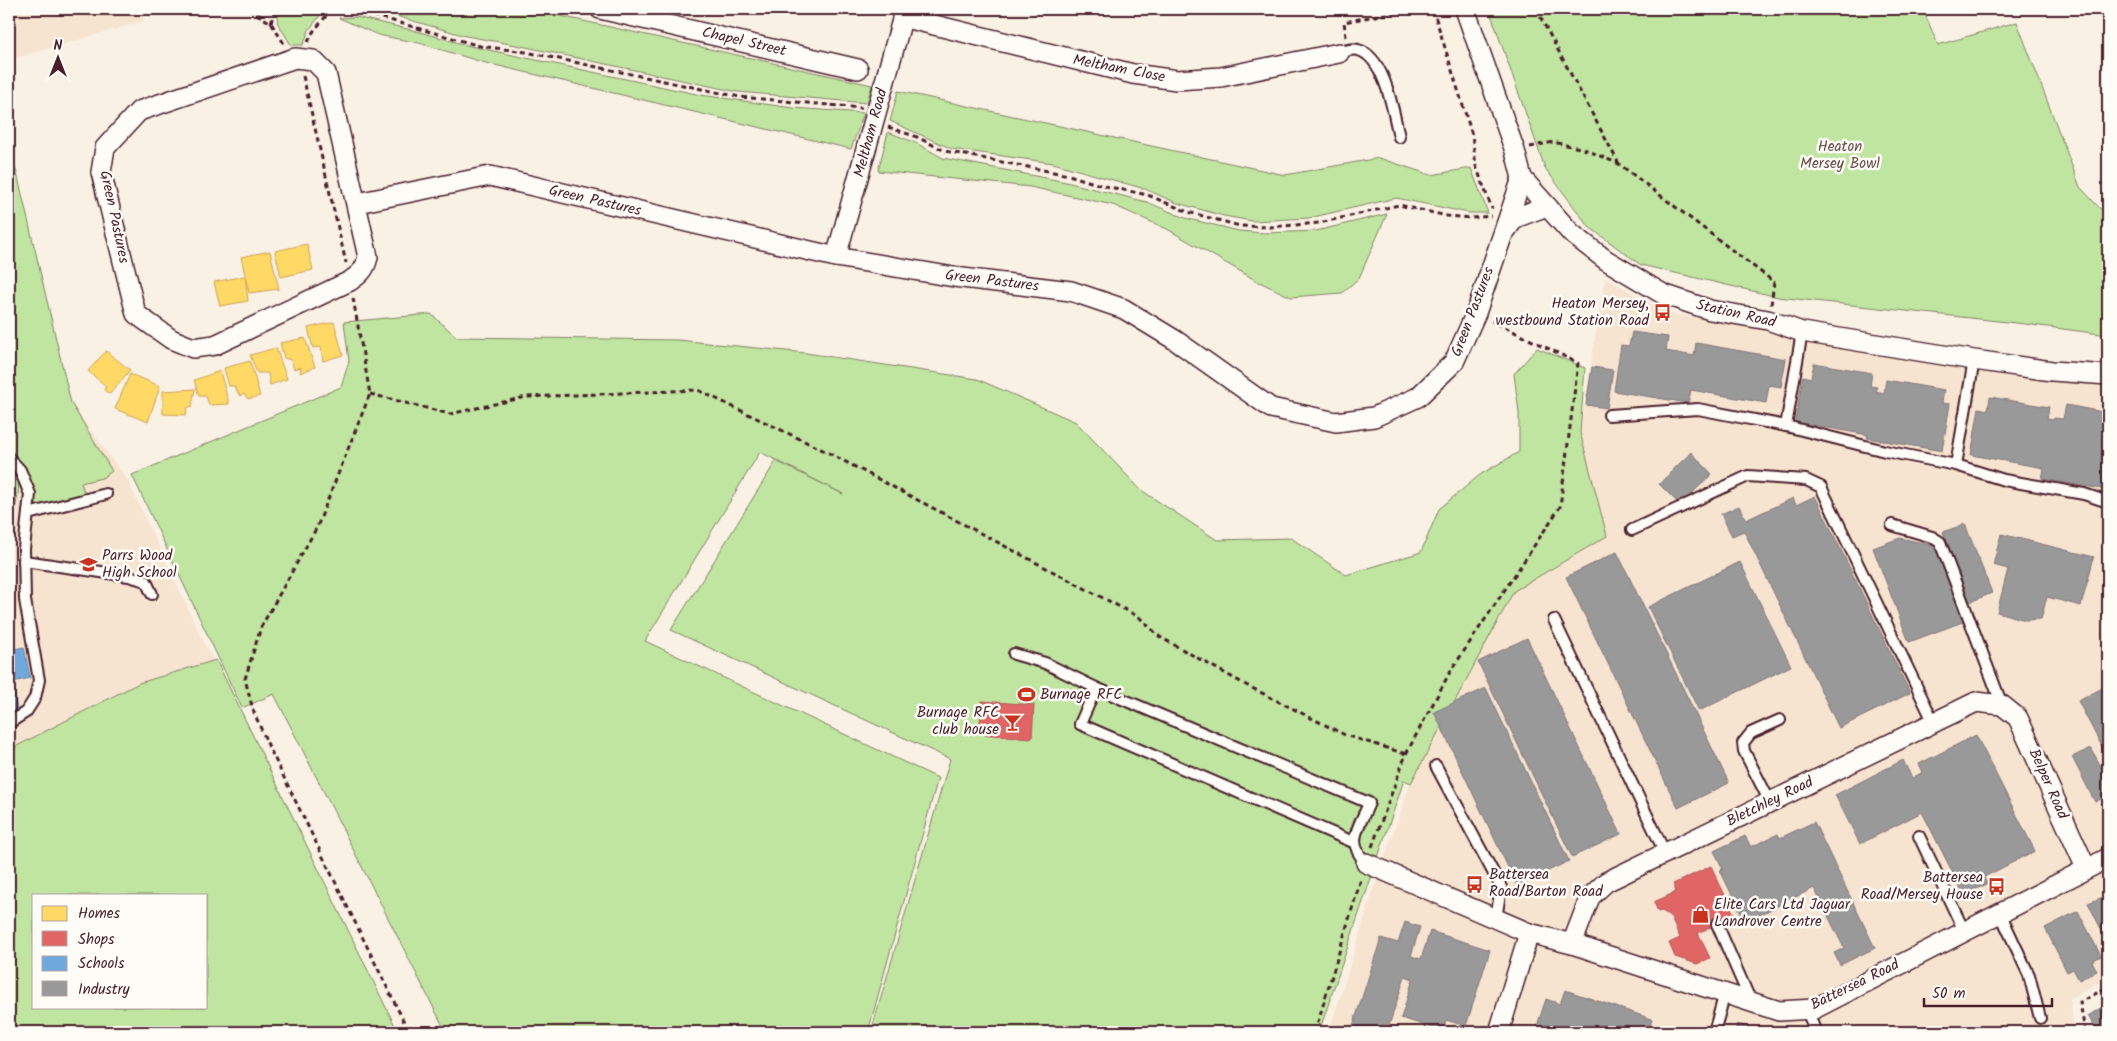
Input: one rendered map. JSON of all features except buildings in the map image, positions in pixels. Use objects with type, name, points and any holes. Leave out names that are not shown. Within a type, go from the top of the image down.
[{"type":"street","name":"Chapel Street","points":[[600,9],[858,69]]},
{"type":"street","name":"Station Road","points":[[1465,9],[1515,151],[1522,178],[1571,233],[1606,260],[1663,294],[1710,310],[1768,320],[1802,332],[2052,371],[2108,375]]},
{"type":"street","name":"Meltham Close","points":[[904,13],[1133,74],[1177,80],[1221,76],[1344,52]]},
{"type":"street","name":"Meltham Road","points":[[836,257],[904,13]]},
{"type":"street","name":"Green Pastures","points":[[295,58],[313,60],[326,73],[357,203],[368,257],[362,272],[350,281],[215,346],[193,348],[171,339],[136,314],[101,172],[106,148],[139,111],[295,58]]},
{"type":"street","name":"Green Pastures","points":[[357,203],[490,176],[836,257],[954,277],[1071,291],[1124,309],[1175,340],[1271,408],[1336,422],[1374,417],[1418,397],[1454,362],[1476,313],[1500,238],[1501,217],[1522,178]]},
{"type":"street","name":"Green Pastures","points":[[1500,238],[1515,218],[1547,206]]},
{"type":"street","name":"Bletchley Road","points":[[1572,944],[1590,898],[1606,882],[1976,702],[2002,705]]},
{"type":"street","name":"Belper Road","points":[[2002,705],[2018,718],[2086,868]]},
{"type":"street","name":"Battersea Road","points":[[1529,933],[1572,944],[1779,1011],[1814,1009],[2108,858]]},
{"type":"street","points":[[1366,863],[1529,933],[1499,1032]]},
{"type":"lane","points":[[1344,52],[1362,52],[1382,74],[1399,137]]},
{"type":"lane","points":[[1786,426],[1802,332]]},
{"type":"lane","points":[[1956,465],[1974,360]]},
{"type":"lane","points":[[1609,415],[1698,409],[1786,426],[1885,451],[1956,465],[2004,480],[2084,494],[2108,502]]},
{"type":"lane","points":[[9,458],[20,470],[30,494],[24,561],[26,613],[39,680],[35,698],[26,712],[9,723]]},
{"type":"lane","points":[[1632,530],[1748,476],[1806,480],[1821,487],[1934,723]]},
{"type":"lane","points":[[28,514],[106,494]]},
{"type":"lane","points":[[1892,525],[1932,537],[1940,542],[2002,705]]},
{"type":"lane","points":[[24,561],[146,580],[152,594]]},
{"type":"lane","points":[[1554,620],[1665,853]]},
{"type":"lane","points":[[1014,654],[1046,663],[1096,688],[1369,803],[1353,842],[1356,853],[1366,863]]},
{"type":"lane","points":[[1096,688],[1080,724],[1353,842]]},
{"type":"lane","points":[[1770,802],[1744,750],[1743,742],[1751,734],[1780,720]]},
{"type":"lane","points":[[1436,766],[1501,887],[1496,919]]},
{"type":"lane","points":[[1919,836],[1964,931]]},
{"type":"lane","points":[[2000,913],[2029,974],[2040,1018]]},
{"type":"lane","points":[[1717,924],[1751,1002]]},
{"type":"lane","points":[[1714,1032],[1724,993]]},
{"type":"lane","points":[[1806,1009],[1816,1032]]},
{"type":"path","points":[[249,9],[271,23],[302,69],[350,281],[370,394],[317,527],[261,627],[246,679],[253,710],[268,744],[409,1032]]},
{"type":"path","points":[[271,23],[275,9]]},
{"type":"path","points":[[295,58],[330,9],[365,13],[480,46],[526,52],[740,97],[875,116],[945,151],[1069,175],[1100,185],[1148,195],[1188,212],[1240,226],[1270,228],[1319,223],[1399,205],[1447,216],[1472,218],[1501,217],[1476,166],[1472,135],[1433,9]]},
{"type":"path","points":[[1344,52],[1344,22],[1412,9]]},
{"type":"path","points":[[1536,9],[1619,164]]},
{"type":"path","points":[[1515,151],[1553,142],[1584,149],[1619,164],[1774,282]]},
{"type":"path","points":[[1316,1032],[1366,863],[1406,754],[1450,672],[1560,507],[1578,363],[1476,313]]},
{"type":"path","points":[[370,394],[450,414],[526,397],[698,390],[825,451],[1139,618],[1160,637],[1246,685],[1345,735],[1406,754]]},
{"type":"path","points":[[2084,1032],[2080,1002],[2108,987]]},
{"type":"shaded area","points":[[9,9],[141,9],[144,21],[9,60]]},
{"type":"shaded area","name":"Parrs Wood High School","points":[[9,151],[17,173],[71,403],[127,479],[208,651],[220,668],[398,1032],[9,1032]]},
{"type":"shaded area","points":[[1605,277],[1666,313],[2035,371],[2108,376],[2108,978],[2070,998],[2074,1032],[1329,1032],[1373,891],[1436,710],[1514,591],[1607,536],[1580,432]]},
{"type":"green space","points":[[280,9],[320,9],[321,14],[309,30],[303,45],[291,45],[277,22]]},
{"type":"green space","points":[[371,9],[529,9],[872,85],[867,103],[738,92],[466,36]]},
{"type":"green space","name":"Heaton Mersey Bowl","points":[[1489,9],[1906,9],[1925,14],[1938,45],[2017,22],[2080,187],[2108,217],[2108,335],[1778,297],[1641,265],[1589,227],[1545,168]]},
{"type":"green space","points":[[356,17],[470,46],[701,95],[793,108],[864,113],[851,149],[482,62],[419,43],[378,35],[339,18]]},
{"type":"green space","points":[[898,91],[1285,175],[1379,158],[1431,175],[1471,168],[1488,213],[1469,213],[1396,198],[1309,218],[1252,221],[1224,216],[1177,203],[1145,189],[1053,163],[952,149],[890,121]]},
{"type":"green space","points":[[888,132],[916,143],[943,158],[1066,182],[1147,202],[1185,218],[1239,231],[1264,233],[1316,231],[1387,214],[1359,278],[1342,293],[1291,297],[1257,281],[1167,229],[1113,205],[1030,187],[878,171]]},
{"type":"green space","points":[[9,151],[17,173],[71,403],[112,471],[102,478],[81,483],[85,494],[32,507],[32,490],[28,476],[9,451]]},
{"type":"green space","points":[[431,314],[457,337],[678,340],[806,353],[977,379],[1076,422],[1141,490],[1217,540],[1291,538],[1346,575],[1421,552],[1439,509],[1481,474],[1519,452],[1519,413],[1514,374],[1537,348],[1585,368],[1580,432],[1607,536],[1514,591],[1411,783],[1404,780],[1319,1032],[871,1032],[950,759],[671,630],[776,461],[843,494],[760,452],[645,641],[938,778],[868,1032],[446,1032],[274,694],[242,708],[132,475],[341,387],[349,361],[344,322]]},
{"type":"green space","points":[[9,467],[17,478],[18,484],[18,495],[13,515],[9,515]]},
{"type":"green space","name":"Parrs Wood High School","points":[[216,660],[398,1032],[9,1032],[9,750],[139,683]]},
{"type":"place","name":"Heaton Mersey, westbound Station Road","points":[[1663,313]]},
{"type":"place","name":"Parrs Wood High School","points":[[88,565]]},
{"type":"place","name":"Burnage RFC","points":[[1026,695]]},
{"type":"place","name":"Burnage RFC club house","points":[[1013,722]]},
{"type":"place","name":"Battersea Road/Barton Road","points":[[1475,884]]},
{"type":"place","name":"Battersea Road/Mersey House","points":[[1997,887]]},
{"type":"place","name":"Elite Cars Ltd Jaguar Landrover Centre","points":[[1700,914]]}]
